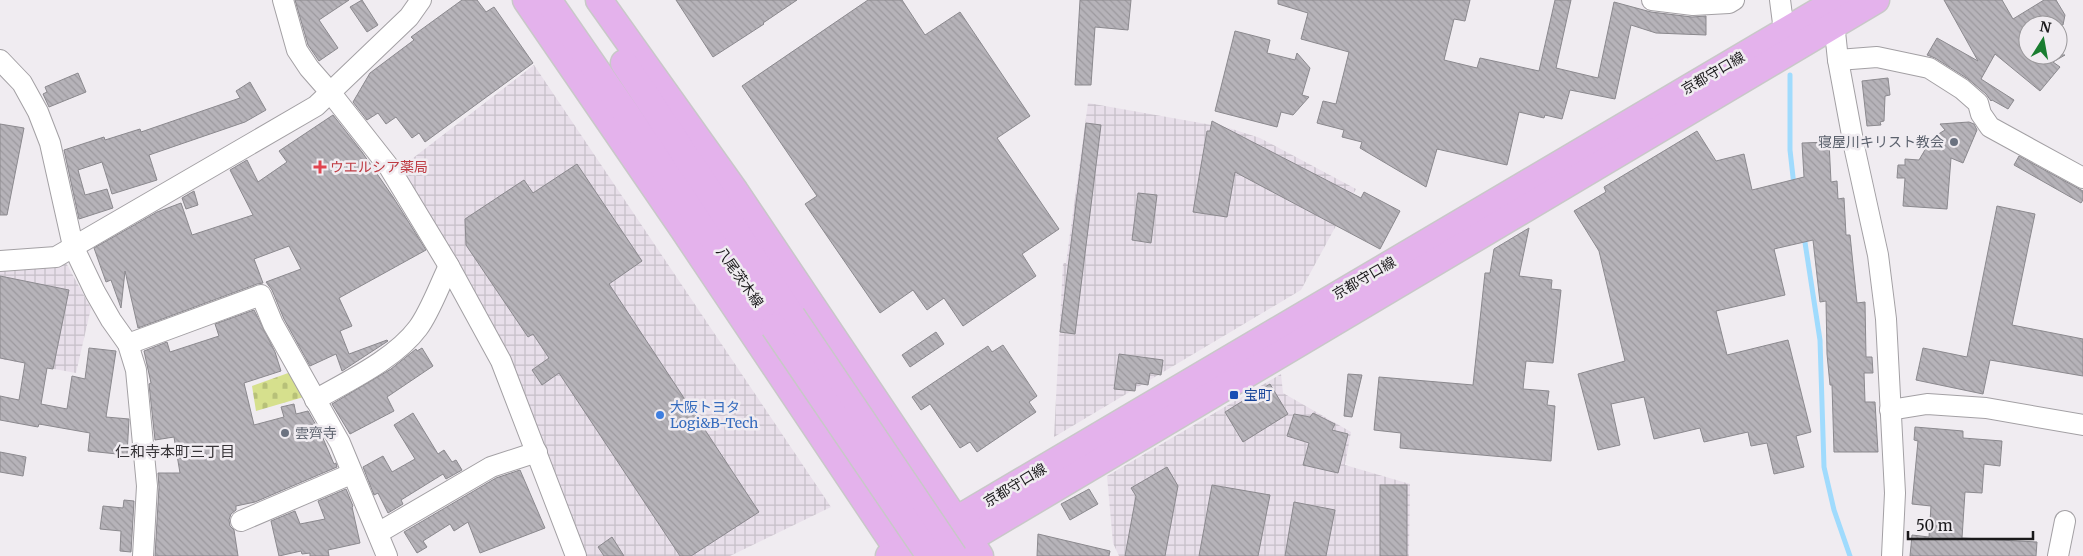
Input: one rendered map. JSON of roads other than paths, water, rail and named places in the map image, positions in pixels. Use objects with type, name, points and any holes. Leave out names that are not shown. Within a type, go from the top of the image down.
[{"type":"main road","points":[[526,0],[689,237],[897,554]]},
{"type":"main road","name":"八尾茨木線","points":[[548,0],[783,321],[965,543]]},
{"type":"main road","name":"八尾茨木線","points":[[582,0],[930,556]]},
{"type":"main road","points":[[599,0],[735,191],[965,543]]},
{"type":"main road","name":"京都守口線","points":[[897,554],[965,543],[1784,31],[1835,9],[1876,0]]},
{"type":"main road","name":"京都守口線","points":[[941,556],[1835,9]]},
{"type":"street","points":[[283,0],[297,50],[309,68],[389,167],[449,266],[501,361],[576,556]]},
{"type":"street","points":[[0,261],[56,256],[316,106],[409,17],[421,0]]},
{"type":"street","points":[[1652,0],[1693,5],[1730,3],[1734,0]]},
{"type":"street","points":[[1780,0],[1784,31]]},
{"type":"street","points":[[1835,9],[1838,60],[1854,146],[1878,255],[1886,319],[1895,492],[1892,556]]},
{"type":"street","points":[[1838,60],[1877,57],[1929,68],[1962,88],[1978,103],[1981,114],[1990,127],[2083,178]]},
{"type":"street","points":[[0,60],[22,83],[38,112],[50,143],[73,246],[110,320],[128,344],[136,370],[147,486],[143,556]]},
{"type":"street","points":[[315,400],[376,364],[404,343],[419,327],[449,266]]},
{"type":"street","points":[[128,344],[261,295],[273,324],[340,443],[351,474],[387,556]]},
{"type":"street","points":[[1890,410],[1927,404],[1986,408],[2083,425]]},
{"type":"street","points":[[378,533],[491,467],[537,452]]},
{"type":"street","points":[[241,521],[351,474]]},
{"type":"street","points":[[2058,556],[2065,521]]},
{"type":"waterway","points":[[1790,75],[1790,150],[1794,186]]},
{"type":"waterway","points":[[1804,236],[1820,340],[1824,467],[1834,510],[1850,556]]},
{"type":"place","name":"寝屋川キリスト教会","points":[[1954,142]]},
{"type":"place","name":"ウエルシア薬局","points":[[320,167]]},
{"type":"place","name":"宝町","points":[[1234,395]]},
{"type":"place","name":"大阪トヨタ Logi&B-Tech","points":[[660,415]]},
{"type":"place","name":"雲齊寺","points":[[285,433]]},
{"type":"district","name":"仁和寺本町三丁目","points":[[175,451]]}]
